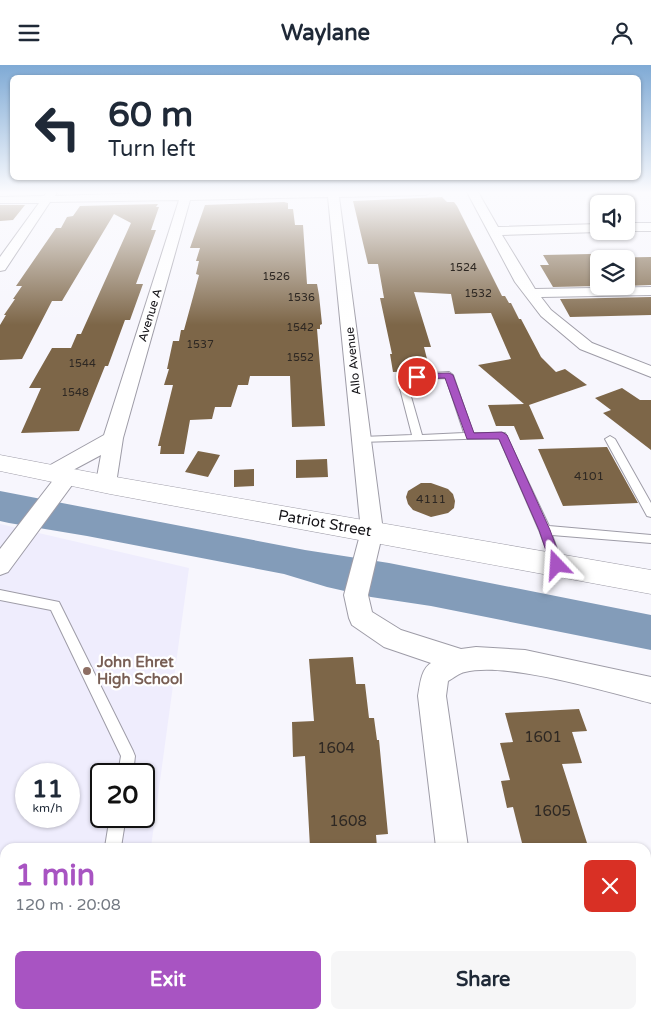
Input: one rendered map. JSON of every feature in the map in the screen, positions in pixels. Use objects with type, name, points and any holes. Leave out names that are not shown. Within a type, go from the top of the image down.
[{"type":"main road","name":"Patriot Street","points":[[0,463],[59,480],[110,485],[369,541],[557,565],[651,582]]},
{"type":"street","points":[[0,267],[21,236]]},
{"type":"street","name":"Avenue A","points":[[110,485],[108,477],[113,438],[173,236]]},
{"type":"street","name":"Allo Avenue","points":[[339,236],[362,441],[369,541]]},
{"type":"street","points":[[498,236],[522,282],[546,313],[586,346],[651,372]]},
{"type":"street","points":[[530,293],[651,291]]},
{"type":"street","points":[[0,566],[19,541],[59,480],[83,457],[113,438]]},
{"type":"street","points":[[369,541],[356,595],[361,618],[393,639],[460,661]]},
{"type":"street","points":[[451,843],[432,697],[436,674],[460,661],[485,657],[520,661],[651,690]]},
{"type":"lane","points":[[418,438],[402,377],[449,375],[470,437]]},
{"type":"lane","points":[[362,441],[502,435],[545,530],[557,565]]},
{"type":"lane","points":[[610,439],[651,513]]},
{"type":"lane","points":[[545,530],[651,539]]},
{"type":"lane","points":[[0,595],[55,606],[128,756],[127,763]]},
{"type":"lane","points":[[114,843],[116,828]]},
{"type":"shaded area","name":"John Ehret High School","points":[[0,524],[189,568],[155,818],[155,763],[90,763],[90,828],[154,828],[152,843],[0,843]]},
{"type":"water","points":[[0,491],[305,550],[389,563],[651,615],[651,650],[431,606],[371,597],[327,587],[284,574],[0,521]]},
{"type":"building","points":[[50,236],[101,236],[62,301],[52,301],[22,359],[0,360],[0,325],[22,286],[16,286]]},
{"type":"building","points":[[125,236],[154,236],[136,284],[143,284],[130,320],[125,320],[108,366],[105,366],[79,431],[21,433],[41,388],[29,388],[52,348],[71,348],[77,334],[81,334]]},
{"type":"building","points":[[194,236],[304,236],[307,284],[317,284],[319,295],[322,324],[320,329],[317,329],[325,426],[292,427],[290,376],[250,376],[248,385],[238,385],[231,407],[215,407],[212,419],[190,420],[184,454],[160,454],[161,446],[158,446],[173,385],[164,385],[169,369],[167,369],[173,341],[179,341],[181,330],[184,330],[199,275],[196,274],[199,261],[196,261],[200,248],[190,248]]},
{"type":"building","points":[[361,236],[472,236],[502,296],[505,296],[509,303],[511,303],[541,357],[556,372],[565,369],[587,385],[529,405],[544,439],[520,440],[514,426],[496,426],[488,405],[524,404],[478,365],[511,359],[491,313],[455,314],[451,294],[414,292],[431,347],[424,347],[430,371],[393,372],[390,354],[392,354],[380,298],[384,298],[378,264],[368,264]]},
{"type":"building","points":[[590,254],[590,286],[553,287],[540,265],[549,265],[543,255]]},
{"type":"building","points":[[635,257],[651,257],[651,285],[635,286]]},
{"type":"building","points":[[651,297],[651,315],[570,317],[560,299]]},
{"type":"building","points":[[622,388],[640,400],[651,400],[651,450],[603,413],[611,410],[595,398]]},
{"type":"building","points":[[607,447],[638,503],[563,506],[538,449]]},
{"type":"building","points":[[198,451],[220,455],[208,477],[185,472]]},
{"type":"building","points":[[327,459],[328,477],[296,478],[296,460]]},
{"type":"building","points":[[254,469],[254,486],[234,487],[234,470]]},
{"type":"building","points":[[421,483],[431,483],[448,489],[453,494],[454,508],[448,513],[431,517],[413,510],[408,504],[406,497],[408,491]]},
{"type":"building","points":[[353,657],[356,684],[365,684],[369,718],[374,718],[377,740],[379,740],[388,834],[376,835],[377,843],[310,843],[305,756],[293,757],[292,722],[314,721],[309,659]]},
{"type":"building","points":[[579,709],[587,731],[572,732],[582,763],[562,764],[587,843],[522,843],[513,807],[507,808],[501,781],[510,780],[500,743],[513,742],[505,713]]},
{"type":"place","name":"John Ehret High School","points":[[87,671]]},
{"type":"route","points":[[417,377],[449,375],[470,437],[502,435],[545,530],[557,565]]}]
